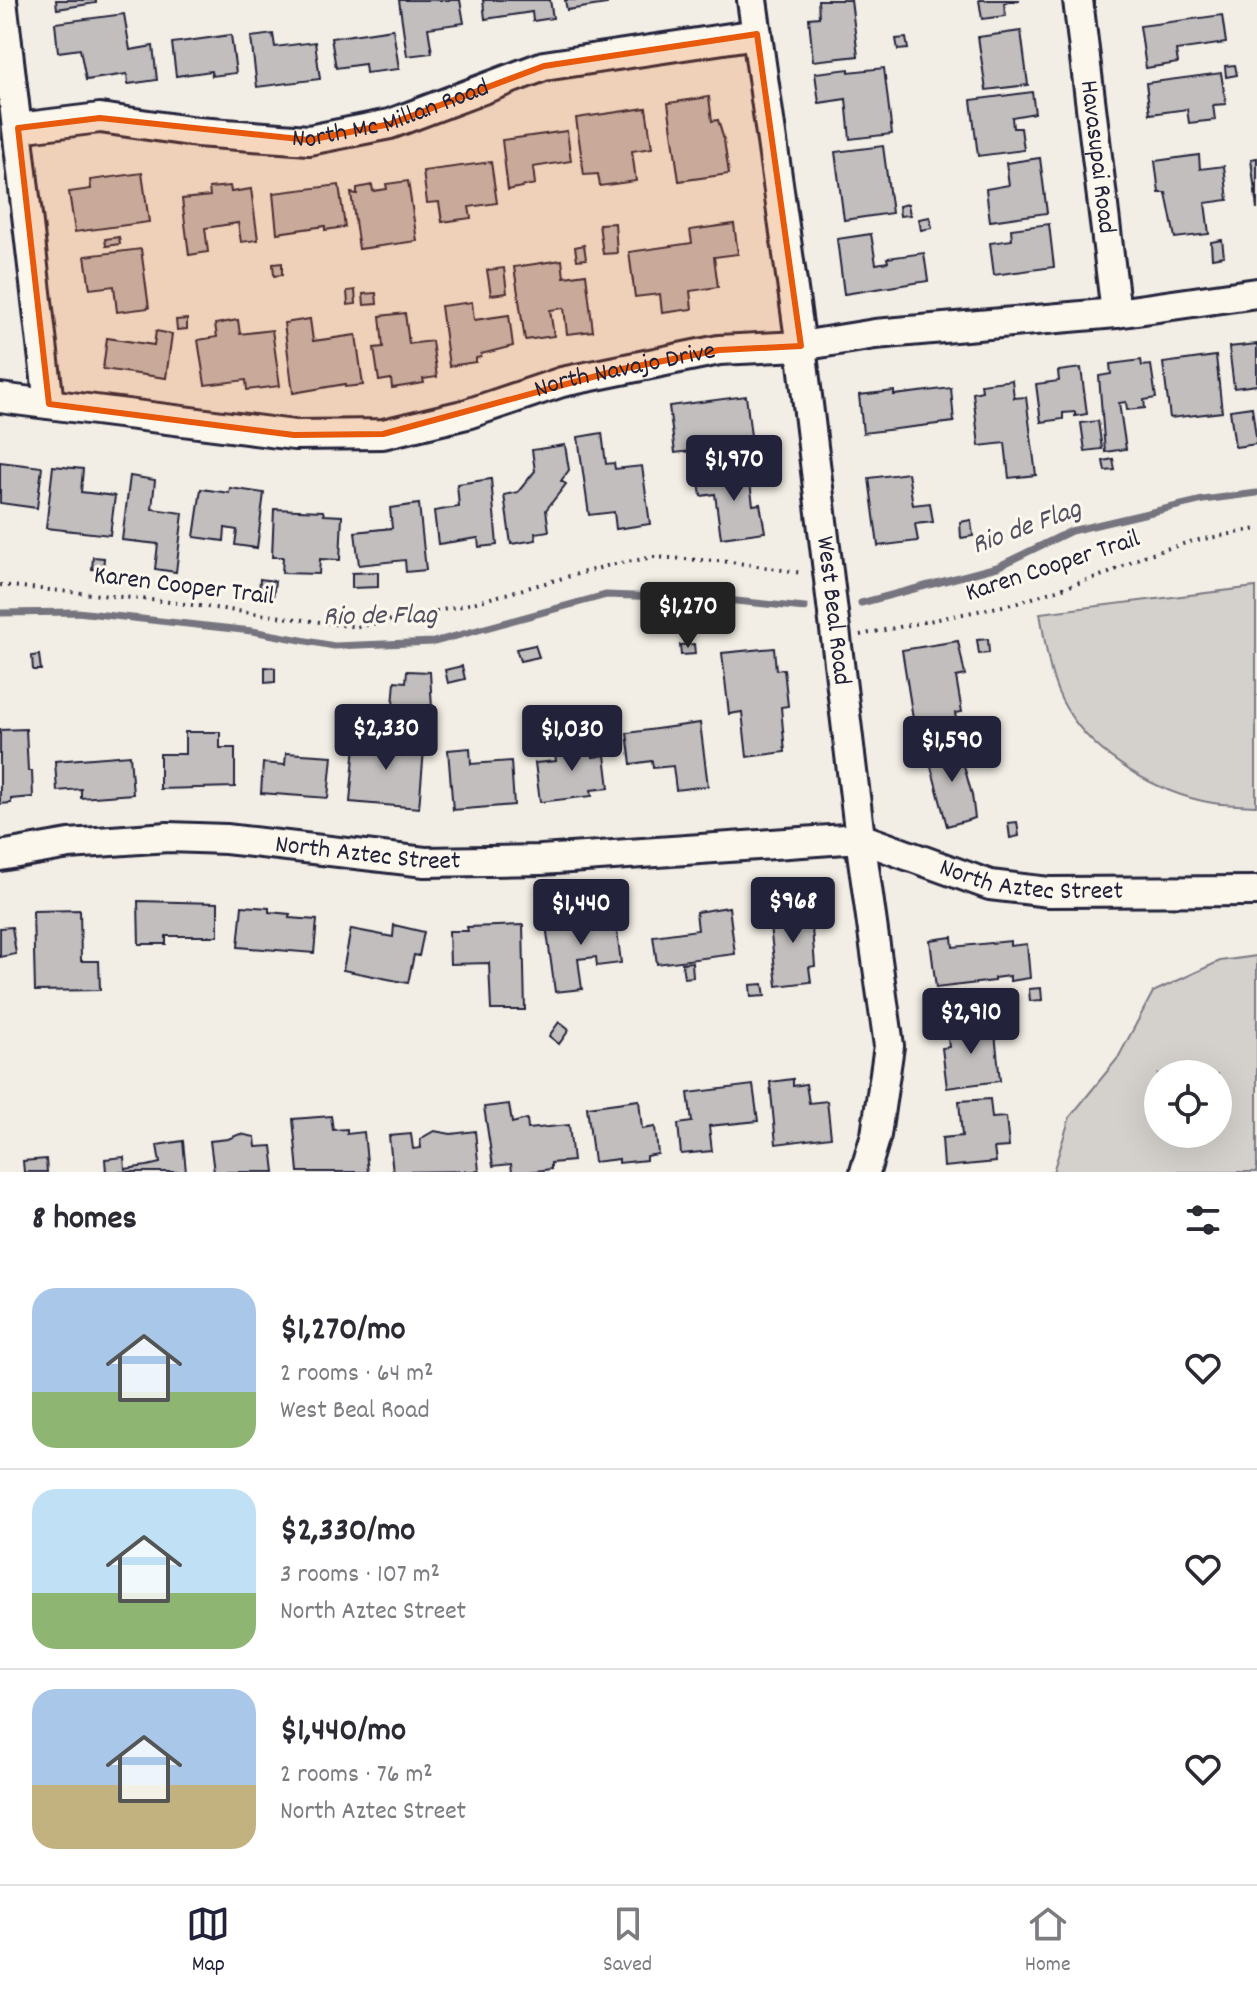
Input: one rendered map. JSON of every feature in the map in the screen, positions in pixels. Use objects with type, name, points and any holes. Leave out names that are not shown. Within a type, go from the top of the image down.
[{"type":"street","points":[[2,0],[49,404]]},
{"type":"street","name":"West Beal Road","points":[[752,0],[801,346],[860,838],[889,1046],[876,1135],[865,1172]]},
{"type":"street","name":"Havasupai Road","points":[[1078,0],[1116,313]]},
{"type":"street","name":"North Mc Millan Road","points":[[18,128],[100,118],[197,132],[309,140],[390,124],[544,66],[757,34]]},
{"type":"street","name":"North Navajo Drive","points":[[0,398],[294,435],[383,434],[467,414],[562,382],[719,350],[801,346],[875,334],[1116,313],[1257,293]]},
{"type":"street","name":"North Aztec Street","points":[[0,856],[69,844],[168,837],[226,839],[425,862],[454,862],[541,860],[860,838],[990,885],[1049,892],[1257,891]]},
{"type":"path","name":"Karen Cooper Trail","points":[[860,635],[1017,603],[1109,573],[1146,555],[1257,529]]},
{"type":"path","name":"Karen Cooper Trail","points":[[0,585],[147,599],[357,627],[462,606],[610,565],[654,557],[731,562],[804,573]]},
{"type":"highlighted area","points":[[757,34],[801,346],[719,350],[622,369],[383,434],[294,435],[49,404],[18,128],[100,118],[309,140],[390,124],[544,66]]},
{"type":"shaded area","points":[[1256,587],[1256,806],[1218,804],[1150,782],[1110,757],[1093,742],[1066,708],[1049,662],[1040,613]]},
{"type":"shaded area","points":[[1257,956],[1257,1172],[1053,1172],[1070,1117],[1118,1058],[1153,992],[1220,961]]},
{"type":"building","points":[[56,0],[96,0],[96,3],[57,9]]},
{"type":"building","points":[[399,0],[460,0],[464,23],[428,28],[432,53],[407,56]]},
{"type":"building","points":[[483,0],[550,0],[553,18],[533,21],[532,12],[485,19]]},
{"type":"building","points":[[565,0],[607,0],[607,4],[567,10]]},
{"type":"building","points":[[818,0],[851,0],[858,56],[813,61],[809,18],[819,17]]},
{"type":"building","points":[[979,0],[1020,0],[1004,3],[1006,16],[982,19]]},
{"type":"building","points":[[124,14],[130,50],[153,46],[157,80],[128,84],[127,74],[86,80],[80,49],[58,52],[55,23]]},
{"type":"building","points":[[1222,15],[1226,43],[1176,50],[1178,63],[1146,68],[1140,26]]},
{"type":"building","points":[[393,29],[399,69],[366,73],[365,64],[336,68],[331,38]]},
{"type":"building","points":[[1021,31],[1028,85],[986,90],[978,37]]},
{"type":"building","points":[[273,34],[275,47],[315,42],[320,79],[257,87],[251,37]]},
{"type":"building","points":[[231,35],[236,73],[212,76],[211,71],[176,76],[172,43]]},
{"type":"building","points":[[906,38],[908,49],[898,50],[896,39]]},
{"type":"building","points":[[1235,65],[1237,75],[1226,77],[1225,66]]},
{"type":"building","points":[[884,68],[892,134],[850,139],[846,99],[819,103],[815,73]]},
{"type":"building","points":[[1221,73],[1226,104],[1213,105],[1215,120],[1189,123],[1187,109],[1150,114],[1146,83]]},
{"type":"building","points":[[1032,92],[1035,113],[1012,117],[1013,128],[1021,128],[1024,150],[978,156],[971,100]]},
{"type":"building","points":[[709,97],[712,121],[718,120],[724,140],[729,174],[679,181],[668,103]]},
{"type":"building","points":[[646,108],[652,148],[632,151],[636,181],[600,186],[598,174],[584,175],[576,118]]},
{"type":"building","points":[[567,131],[571,161],[533,167],[535,184],[508,190],[502,140]]},
{"type":"building","points":[[883,146],[892,213],[844,220],[835,152]]},
{"type":"building","points":[[1199,155],[1200,169],[1224,166],[1228,200],[1205,203],[1209,234],[1175,238],[1166,193],[1159,193],[1155,161]]},
{"type":"building","points":[[1040,158],[1047,213],[990,221],[986,189],[1009,185],[1006,163]]},
{"type":"building","points":[[1257,158],[1257,209],[1251,159]]},
{"type":"building","points":[[491,162],[497,203],[469,207],[471,218],[442,222],[439,202],[427,203],[423,171]]},
{"type":"building","points":[[142,173],[149,222],[75,232],[69,192],[91,189],[90,180]]},
{"type":"building","points":[[408,181],[417,241],[359,249],[351,193],[357,194],[357,188],[372,185],[373,191],[387,189],[386,184]]},
{"type":"building","points":[[339,185],[345,227],[325,230],[325,226],[277,233],[273,193]]},
{"type":"building","points":[[230,186],[231,192],[251,189],[258,240],[241,242],[238,223],[205,228],[208,252],[189,255],[182,199],[210,196],[209,188]]},
{"type":"building","points":[[908,204],[910,215],[900,216],[899,206]]},
{"type":"building","points":[[930,217],[932,228],[921,230],[919,219]]},
{"type":"building","points":[[615,223],[617,253],[603,254],[599,224]]},
{"type":"building","points":[[734,224],[738,254],[714,257],[718,287],[690,291],[692,309],[662,313],[660,294],[635,297],[629,252],[692,243],[690,230]]},
{"type":"building","points":[[1049,224],[1054,267],[994,275],[990,243],[1012,240],[1011,229]]},
{"type":"building","points":[[871,234],[876,264],[888,262],[887,258],[924,253],[928,281],[844,294],[837,239]]},
{"type":"building","points":[[119,237],[120,244],[106,246],[105,239]]},
{"type":"building","points":[[1222,240],[1224,256],[1212,258],[1211,242]]},
{"type":"building","points":[[584,245],[586,259],[577,260],[575,247]]},
{"type":"building","points":[[141,249],[149,308],[117,312],[114,286],[90,289],[85,256]]},
{"type":"building","points":[[562,260],[564,277],[586,274],[593,331],[567,334],[564,308],[550,310],[554,336],[525,340],[514,267]]},
{"type":"building","points":[[282,263],[282,275],[274,276],[273,264]]},
{"type":"building","points":[[504,268],[507,293],[491,295],[487,270]]},
{"type":"building","points":[[355,290],[356,304],[348,305],[347,291]]},
{"type":"building","points":[[376,293],[377,304],[364,305],[363,294]]},
{"type":"building","points":[[472,302],[474,320],[509,315],[513,346],[481,354],[476,362],[449,366],[441,306]]},
{"type":"building","points":[[405,313],[409,344],[432,341],[437,377],[423,379],[424,383],[392,388],[391,379],[379,381],[374,348],[383,347],[380,316]]},
{"type":"building","points":[[187,319],[187,329],[177,330],[176,320]]},
{"type":"building","points":[[310,319],[313,341],[356,335],[363,385],[345,387],[345,384],[293,393],[284,323]]},
{"type":"building","points":[[238,320],[240,334],[272,330],[280,386],[247,390],[246,380],[205,385],[198,340],[217,337],[215,324]]},
{"type":"building","points":[[156,331],[172,334],[166,378],[103,369],[107,338],[154,345]]},
{"type":"building","points":[[1257,344],[1257,385],[1234,388],[1229,347]]},
{"type":"building","points":[[1216,356],[1222,412],[1170,418],[1163,363]]},
{"type":"building","points":[[1141,360],[1142,366],[1151,365],[1156,398],[1144,400],[1145,408],[1127,410],[1126,402],[1119,403],[1126,449],[1105,452],[1099,376],[1111,374],[1110,364]]},
{"type":"building","points":[[1081,368],[1087,414],[1075,416],[1075,412],[1063,413],[1063,419],[1041,422],[1036,384],[1059,381],[1058,371]]},
{"type":"building","points":[[1012,380],[1014,398],[1026,397],[1036,475],[1009,478],[1005,443],[979,446],[973,393],[982,391],[981,384]]},
{"type":"building","points":[[951,388],[954,422],[863,433],[859,395],[894,391],[894,395]]},
{"type":"building","points":[[746,396],[752,444],[675,453],[669,406]]},
{"type":"building","points":[[1252,407],[1257,444],[1235,447],[1230,410]]},
{"type":"building","points":[[1098,421],[1102,449],[1085,451],[1081,423]]},
{"type":"building","points":[[602,433],[606,464],[614,463],[615,469],[642,466],[650,524],[616,529],[614,512],[589,515],[578,437]]},
{"type":"building","points":[[565,445],[569,470],[561,481],[566,484],[546,510],[549,531],[535,533],[536,540],[511,544],[504,495],[518,492],[535,471],[532,450]]},
{"type":"building","points":[[1113,459],[1115,470],[1105,471],[1103,461]]},
{"type":"building","points":[[0,462],[42,467],[37,508],[0,503]]},
{"type":"building","points":[[53,466],[83,469],[81,492],[115,496],[110,535],[46,528]]},
{"type":"building","points":[[748,468],[753,505],[760,504],[765,532],[721,538],[715,494],[701,496],[698,476]]},
{"type":"building","points":[[908,473],[913,505],[930,503],[933,522],[915,524],[918,541],[878,546],[869,478]]},
{"type":"building","points":[[130,476],[155,480],[152,509],[183,513],[176,572],[155,569],[158,544],[122,540]]},
{"type":"building","points":[[491,479],[497,545],[479,547],[478,538],[438,544],[434,511],[459,507],[457,484]]},
{"type":"building","points":[[230,488],[264,493],[257,548],[235,545],[237,530],[225,528],[224,541],[194,537],[201,489],[229,493]]},
{"type":"building","points":[[419,504],[426,570],[406,572],[405,560],[359,565],[355,532],[392,528],[390,508]]},
{"type":"building","points":[[274,509],[323,511],[324,515],[342,516],[340,560],[320,559],[319,574],[282,573],[283,557],[272,557]]},
{"type":"building","points":[[971,520],[973,536],[961,538],[960,522]]},
{"type":"building","points":[[93,557],[104,558],[103,570],[92,569]]},
{"type":"building","points":[[378,572],[378,587],[352,588],[352,573]]},
{"type":"building","points":[[260,579],[275,581],[273,598],[259,596]]},
{"type":"building","points":[[988,639],[989,653],[979,654],[977,640]]},
{"type":"building","points":[[958,641],[965,675],[956,677],[962,712],[955,713],[958,730],[916,737],[902,650]]},
{"type":"building","points":[[694,644],[695,654],[681,655],[680,645]]},
{"type":"building","points":[[535,645],[539,657],[520,661],[516,649]]},
{"type":"building","points":[[774,648],[776,670],[784,669],[788,706],[781,707],[785,752],[747,757],[742,712],[729,714],[722,653]]},
{"type":"building","points":[[39,655],[41,670],[33,670],[32,656]]},
{"type":"building","points":[[462,666],[465,679],[448,683],[445,670]]},
{"type":"building","points":[[265,667],[275,668],[275,682],[265,683]]},
{"type":"building","points":[[407,671],[430,672],[432,709],[393,706],[395,681],[406,682]]},
{"type":"building","points":[[700,723],[708,786],[676,790],[673,766],[653,768],[652,761],[631,764],[627,733]]},
{"type":"building","points":[[26,729],[33,797],[11,799],[11,803],[0,804],[0,730]]},
{"type":"building","points":[[185,732],[220,732],[220,748],[235,748],[235,787],[160,789],[160,754],[185,754]]},
{"type":"building","points":[[356,733],[407,737],[406,748],[424,750],[419,808],[350,802]]},
{"type":"building","points":[[590,735],[593,757],[605,755],[609,788],[591,790],[592,796],[540,802],[535,763],[556,761],[555,753],[570,751],[568,737]]},
{"type":"building","points":[[958,744],[975,818],[947,826],[927,752]]},
{"type":"building","points":[[470,748],[471,764],[511,761],[514,805],[453,810],[448,750]]},
{"type":"building","points":[[286,753],[332,756],[328,798],[261,793],[263,763],[285,765]]},
{"type":"building","points":[[130,755],[133,794],[81,798],[81,789],[57,791],[55,761]]},
{"type":"building","points":[[1017,822],[1019,836],[1010,838],[1008,823]]},
{"type":"building","points":[[138,901],[218,903],[218,936],[166,936],[166,944],[139,944]]},
{"type":"building","points":[[810,903],[815,966],[809,967],[811,982],[777,986],[770,926],[782,925],[780,906]]},
{"type":"building","points":[[242,906],[269,908],[269,912],[290,914],[289,918],[317,920],[314,953],[238,947]]},
{"type":"building","points":[[729,907],[735,954],[657,964],[653,936],[698,930],[696,912]]},
{"type":"building","points":[[80,910],[81,961],[99,961],[100,990],[35,991],[33,911]]},
{"type":"building","points":[[592,915],[593,918],[615,915],[621,963],[597,966],[596,957],[578,959],[582,989],[555,992],[546,925],[564,923],[563,918]]},
{"type":"building","points":[[394,925],[424,932],[419,956],[414,955],[408,983],[343,970],[351,929],[393,937]]},
{"type":"building","points":[[523,925],[525,1010],[491,1010],[489,963],[450,964],[449,931],[468,931],[467,927]]},
{"type":"building","points":[[12,927],[16,954],[0,957],[0,928]]},
{"type":"building","points":[[952,937],[953,947],[1010,941],[1010,946],[1027,944],[1030,978],[1010,981],[1010,976],[936,988],[930,940]]},
{"type":"building","points":[[692,962],[693,977],[684,978],[682,963]]},
{"type":"building","points":[[763,984],[765,996],[751,997],[750,985]]},
{"type":"building","points":[[1041,988],[1042,1000],[1030,1001],[1029,989]]},
{"type":"building","points":[[559,1022],[569,1030],[559,1044],[549,1036]]},
{"type":"building","points":[[994,1024],[1000,1081],[947,1088],[942,1048],[949,1047],[947,1029]]},
{"type":"building","points":[[793,1079],[793,1086],[806,1084],[809,1103],[827,1101],[831,1137],[776,1144],[770,1082]]},
{"type":"building","points":[[753,1085],[758,1121],[709,1126],[712,1151],[681,1154],[678,1124],[692,1122],[688,1093]]},
{"type":"building","points":[[990,1099],[992,1118],[1006,1117],[1009,1147],[994,1148],[996,1162],[944,1167],[942,1138],[962,1136],[959,1101]]},
{"type":"building","points":[[639,1100],[642,1129],[655,1127],[658,1154],[646,1156],[646,1160],[594,1162],[587,1107]]},
{"type":"building","points":[[509,1104],[512,1123],[527,1119],[528,1129],[569,1125],[573,1161],[551,1163],[551,1169],[528,1172],[512,1172],[511,1164],[493,1166],[484,1107]]},
{"type":"building","points":[[331,1116],[333,1130],[347,1129],[347,1134],[364,1132],[368,1172],[298,1172],[293,1119]]},
{"type":"building","points":[[434,1131],[451,1134],[475,1131],[479,1171],[393,1172],[389,1136],[411,1134],[413,1149],[421,1148],[420,1139]]},
{"type":"building","points":[[240,1134],[255,1137],[256,1147],[272,1146],[275,1172],[214,1172],[210,1141]]},
{"type":"building","points":[[183,1141],[186,1172],[106,1172],[105,1159],[124,1157],[125,1169],[160,1163],[157,1145]]},
{"type":"building","points":[[46,1159],[47,1172],[24,1172],[23,1161]]},
{"type":"waterway","name":"Rio de Flag","points":[[861,603],[997,567],[1071,531],[1203,500],[1257,493]]},
{"type":"waterway","name":"Rio de Flag","points":[[0,613],[77,612],[252,631],[334,646],[434,642],[606,595],[716,599],[805,608]]}]
